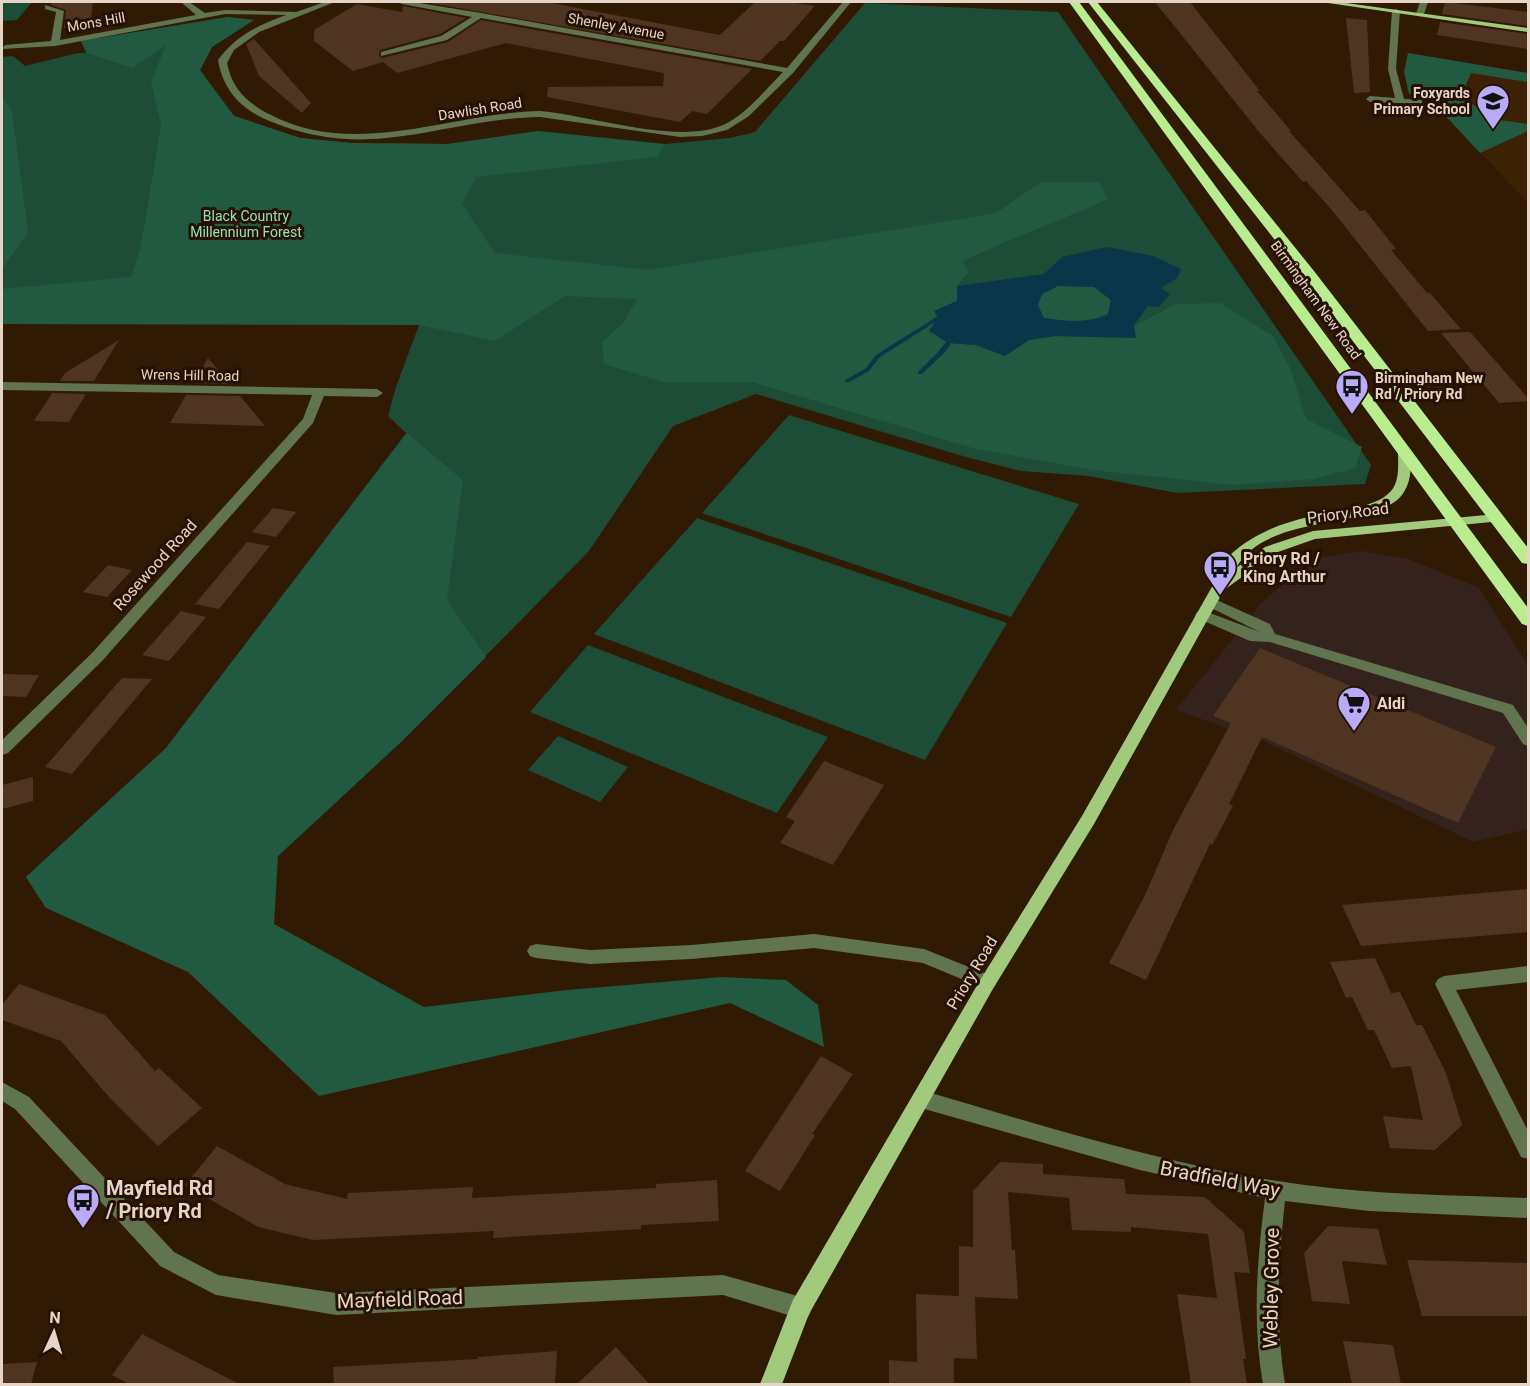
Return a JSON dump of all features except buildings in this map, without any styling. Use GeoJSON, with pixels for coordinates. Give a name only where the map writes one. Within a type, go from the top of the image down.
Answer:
{"type":"FeatureCollection","features":[{"type":"Feature","properties":{"kind":"highway","name":"Birmingham New Road"},"geometry":{"type":"LineString","coordinates":[[1074,2],[1528,620]]}},
{"type":"Feature","properties":{"kind":"highway","name":"Birmingham New Road"},"geometry":{"type":"LineString","coordinates":[[1092,2],[1309,274],[1528,559]]}},
{"type":"Feature","properties":{"kind":"main road"},"geometry":{"type":"LineString","coordinates":[[1325,2],[1528,30]]}},
{"type":"Feature","properties":{"kind":"main road","name":"Priory Road"},"geometry":{"type":"LineString","coordinates":[[771,1384],[801,1308],[988,982],[1088,820],[1235,558],[1243,548],[1265,536],[1369,508],[1396,495],[1405,474],[1404,451]]}},
{"type":"Feature","properties":{"kind":"main road","name":"Priory Road"},"geometry":{"type":"LineString","coordinates":[[1210,602],[1270,550],[1313,535],[1497,518]]}},
{"type":"Feature","properties":{"kind":"street"},"geometry":{"type":"LineString","coordinates":[[185,2],[203,16]]}},
{"type":"Feature","properties":{"kind":"street","name":"Dawlish Road"},"geometry":{"type":"LineString","coordinates":[[331,2],[299,13],[240,39],[227,50],[222,60],[228,84],[260,114],[307,134],[341,138],[385,137],[471,122],[536,114],[561,115],[664,134],[725,128],[742,118],[790,71],[823,36],[847,2]]}},
{"type":"Feature","properties":{"kind":"street","name":"Shenley Avenue"},"geometry":{"type":"LineString","coordinates":[[402,2],[790,71]]}},
{"type":"Feature","properties":{"kind":"street"},"geometry":{"type":"LineString","coordinates":[[1420,14],[1424,2]]}},
{"type":"Feature","properties":{"kind":"street"},"geometry":{"type":"LineString","coordinates":[[48,6],[60,11],[55,43]]}},
{"type":"Feature","properties":{"kind":"street"},"geometry":{"type":"LineString","coordinates":[[1396,11],[1392,69],[1400,101]]}},
{"type":"Feature","properties":{"kind":"street","name":"Mons Hill"},"geometry":{"type":"LineString","coordinates":[[5,48],[55,43],[225,12],[299,13]]}},
{"type":"Feature","properties":{"kind":"street"},"geometry":{"type":"LineString","coordinates":[[384,54],[444,38],[480,15]]}},
{"type":"Feature","properties":{"kind":"street"},"geometry":{"type":"LineString","coordinates":[[1370,99],[1419,102]]}},
{"type":"Feature","properties":{"kind":"street","name":"Wrens Hill Road"},"geometry":{"type":"LineString","coordinates":[[2,386],[377,393]]}},
{"type":"Feature","properties":{"kind":"street","name":"Rosewood Road"},"geometry":{"type":"LineString","coordinates":[[2,749],[97,657],[309,420],[319,393]]}},
{"type":"Feature","properties":{"kind":"street"},"geometry":{"type":"LineString","coordinates":[[1210,602],[1255,637],[1270,637],[1508,709],[1528,740]]}},
{"type":"Feature","properties":{"kind":"street"},"geometry":{"type":"LineString","coordinates":[[536,951],[590,957],[691,952],[814,941],[924,956],[988,982]]}},
{"type":"Feature","properties":{"kind":"street"},"geometry":{"type":"LineString","coordinates":[[1528,974],[1444,984],[1528,1150]]}},
{"type":"Feature","properties":{"kind":"street","name":"Mayfield Road"},"geometry":{"type":"LineString","coordinates":[[2,1091],[22,1103],[167,1259],[216,1285],[336,1304],[723,1285],[801,1308]]}},
{"type":"Feature","properties":{"kind":"street","name":"Bradfield Way"},"geometry":{"type":"LineString","coordinates":[[921,1099],[1146,1164],[1276,1191],[1383,1202],[1528,1208]]}},
{"type":"Feature","properties":{"kind":"street","name":"Webley Grove"},"geometry":{"type":"LineString","coordinates":[[1274,1384],[1270,1364],[1268,1304],[1276,1191]]}},
{"type":"Feature","properties":{"kind":"shaded area","name":"Foxyards Primary School"},"geometry":{"type":"Polygon","coordinates":[[[1408,53],[1528,73],[1528,203],[1428,97],[1409,94],[1404,72],[1408,53]]]}},
{"type":"Feature","properties":{"kind":"shaded area"},"geometry":{"type":"Polygon","coordinates":[[[1362,551],[1408,559],[1478,587],[1528,665],[1528,829],[1473,842],[1268,743],[1176,710],[1263,601],[1316,558],[1362,551]]]}},
{"type":"Feature","properties":{"kind":"green space"},"geometry":{"type":"Polygon","coordinates":[[[2,2],[32,2],[17,20],[2,21],[2,2]]]}},
{"type":"Feature","properties":{"kind":"green space","name":"Black Country Millennium Forest"},"geometry":{"type":"Polygon","coordinates":[[[865,3],[1058,12],[1371,465],[1365,484],[1177,493],[1088,476],[1021,471],[966,457],[756,394],[673,426],[589,551],[401,742],[278,856],[46,908],[26,877],[166,748],[406,433],[388,416],[419,325],[2,324],[2,57],[13,56],[25,66],[86,53],[81,41],[228,17],[254,20],[212,47],[199,70],[234,116],[300,138],[352,143],[448,144],[469,141],[657,157],[665,144],[730,138],[755,132],[865,3]]]}},
{"type":"Feature","properties":{"kind":"green space","name":"Black Country Millennium Forest"},"geometry":{"type":"Polygon","coordinates":[[[228,17],[254,20],[212,47],[200,70],[234,116],[300,138],[352,143],[448,144],[538,131],[665,144],[658,157],[476,177],[462,204],[495,253],[648,270],[996,213],[1041,182],[1099,182],[1108,199],[963,261],[969,272],[957,286],[957,301],[935,311],[938,318],[932,326],[948,343],[976,345],[1005,356],[1029,340],[1055,336],[1135,338],[1134,326],[1176,304],[1220,303],[1273,336],[1291,370],[1306,419],[1362,447],[1355,468],[1314,479],[1232,485],[1092,470],[976,449],[752,382],[663,382],[604,364],[602,342],[623,323],[637,299],[565,296],[495,341],[419,325],[2,324],[2,289],[131,277],[141,245],[161,125],[151,82],[166,45],[132,68],[87,53],[81,41],[228,17]]]}},
{"type":"Feature","properties":{"kind":"green space"},"geometry":{"type":"Polygon","coordinates":[[[1408,53],[1528,73],[1528,82],[1471,73],[1461,96],[1493,119],[1528,124],[1528,131],[1480,153],[1428,97],[1409,94],[1404,72],[1408,53]]]}},
{"type":"Feature","properties":{"kind":"green space"},"geometry":{"type":"Polygon","coordinates":[[[2,97],[12,111],[28,232],[2,269],[2,97]]]}},
{"type":"Feature","properties":{"kind":"green space"},"geometry":{"type":"Polygon","coordinates":[[[1058,286],[1094,287],[1111,300],[1108,314],[1084,321],[1044,319],[1037,305],[1042,294],[1058,286]]]}},
{"type":"Feature","properties":{"kind":"green space"},"geometry":{"type":"Polygon","coordinates":[[[789,415],[1079,504],[1011,617],[702,513],[789,415]]]}},
{"type":"Feature","properties":{"kind":"green space"},"geometry":{"type":"Polygon","coordinates":[[[407,433],[463,480],[447,600],[486,657],[401,742],[278,856],[274,924],[424,1007],[567,990],[722,977],[786,980],[818,1005],[824,1047],[730,1003],[319,1096],[188,972],[46,908],[26,877],[166,748],[407,433]]]}},
{"type":"Feature","properties":{"kind":"green space"},"geometry":{"type":"Polygon","coordinates":[[[697,518],[1007,623],[925,760],[594,634],[697,518]]]}},
{"type":"Feature","properties":{"kind":"green space"},"geometry":{"type":"Polygon","coordinates":[[[588,645],[828,737],[777,813],[530,712],[588,645]]]}},
{"type":"Feature","properties":{"kind":"green space"},"geometry":{"type":"Polygon","coordinates":[[[558,736],[628,767],[600,802],[528,770],[558,736]]]}},
{"type":"Feature","properties":{"kind":"water"},"geometry":{"type":"Polygon","coordinates":[[[1107,247],[1153,256],[1181,269],[1177,278],[1161,288],[1170,294],[1159,307],[1148,306],[1134,325],[1136,338],[1055,336],[1029,340],[1005,356],[976,345],[948,343],[929,331],[938,318],[934,311],[957,301],[957,286],[1044,274],[1062,257],[1107,247]],[[1058,286],[1042,294],[1038,305],[1044,318],[1085,320],[1108,314],[1111,300],[1094,287],[1058,286]]]}},
{"type":"Feature","properties":{"kind":"waterway"},"geometry":{"type":"LineString","coordinates":[[847,381],[867,370],[878,356],[938,318]]}},
{"type":"Feature","properties":{"kind":"waterway"},"geometry":{"type":"LineString","coordinates":[[920,373],[948,343]]}},
{"type":"Feature","properties":{"kind":"place","name":"Foxyards Primary School"},"geometry":{"type":"Point","coordinates":[1493,130]}},
{"type":"Feature","properties":{"kind":"place","name":"Birmingham New Rd / Priory Rd"},"geometry":{"type":"Point","coordinates":[1352,415]}},
{"type":"Feature","properties":{"kind":"place","name":"Priory Rd / King Arthur"},"geometry":{"type":"Point","coordinates":[1220,596]}},
{"type":"Feature","properties":{"kind":"place","name":"Aldi"},"geometry":{"type":"Point","coordinates":[1354,732]}},
{"type":"Feature","properties":{"kind":"place","name":"Mayfield Rd / Priory Rd"},"geometry":{"type":"Point","coordinates":[83,1229]}}]}
